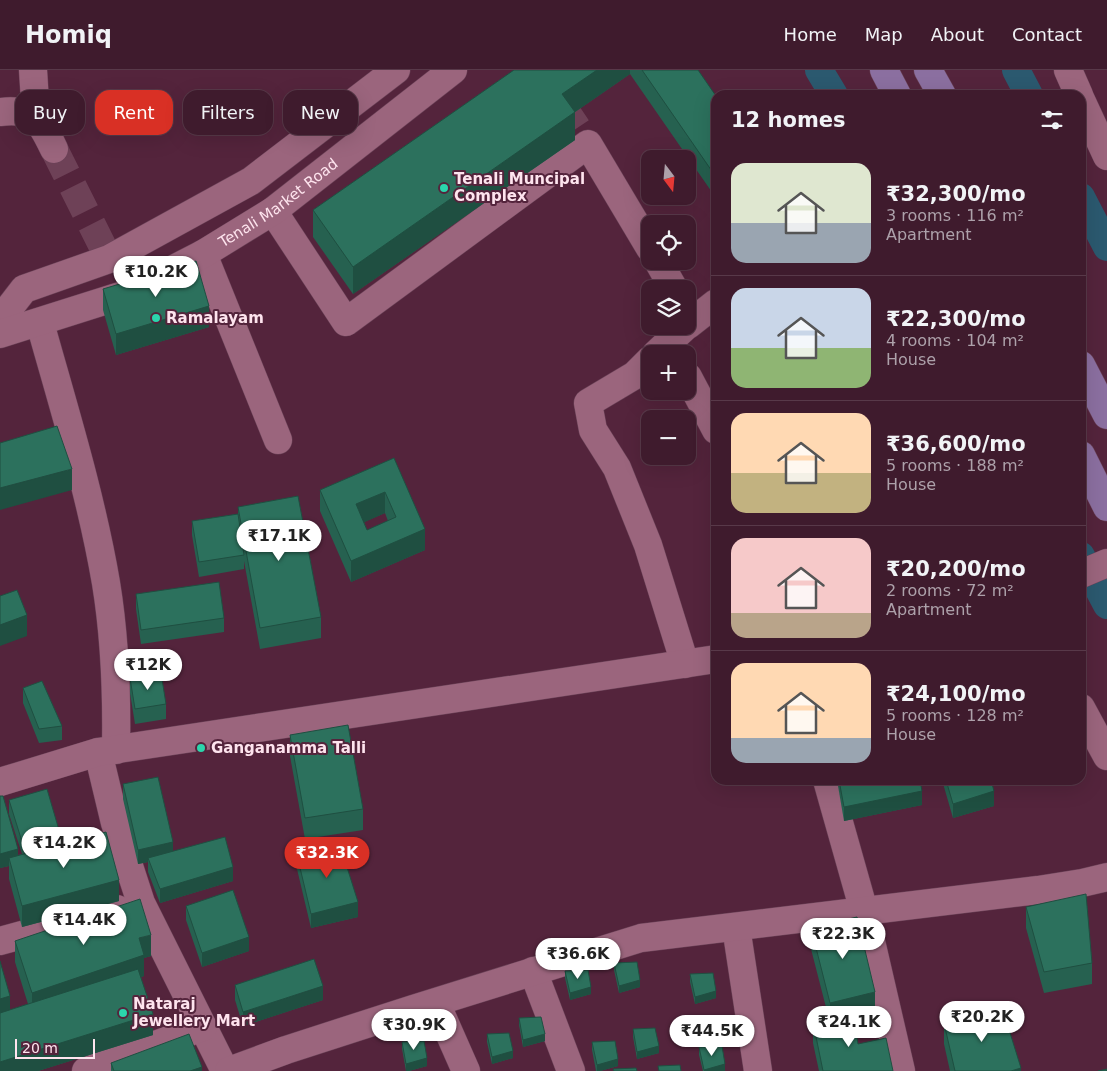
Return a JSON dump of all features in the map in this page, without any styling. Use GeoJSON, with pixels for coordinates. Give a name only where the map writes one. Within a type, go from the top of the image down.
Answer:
{"type":"FeatureCollection","features":[{"type":"Feature","properties":{"kind":"main road"},"geometry":{"type":"LineString","coordinates":[[884,70],[894,90]]}},
{"type":"Feature","properties":{"kind":"main road"},"geometry":{"type":"LineString","coordinates":[[928,70],[939,90]]}},
{"type":"Feature","properties":{"kind":"main road"},"geometry":{"type":"LineString","coordinates":[[1086,375],[1107,415]]}},
{"type":"Feature","properties":{"kind":"main road"},"geometry":{"type":"LineString","coordinates":[[1086,466],[1107,506]]}},
{"type":"Feature","properties":{"kind":"street"},"geometry":{"type":"LineString","coordinates":[[33,70],[34,90]]}},
{"type":"Feature","properties":{"kind":"street"},"geometry":{"type":"LineString","coordinates":[[0,320],[24,289],[109,259],[250,181],[396,70]]}},
{"type":"Feature","properties":{"kind":"street","name":"Tenali Market Road"},"geometry":{"type":"LineString","coordinates":[[0,334],[40,323],[124,295],[203,254],[273,211],[453,70]]}},
{"type":"Feature","properties":{"kind":"street"},"geometry":{"type":"LineString","coordinates":[[1068,70],[1077,90]]}},
{"type":"Feature","properties":{"kind":"street"},"geometry":{"type":"LineString","coordinates":[[0,112],[15,111]]}},
{"type":"Feature","properties":{"kind":"street"},"geometry":{"type":"LineString","coordinates":[[1086,111],[1107,156]]}},
{"type":"Feature","properties":{"kind":"street"},"geometry":{"type":"LineString","coordinates":[[46,135],[54,149]]}},
{"type":"Feature","properties":{"kind":"street"},"geometry":{"type":"LineString","coordinates":[[273,211],[346,322],[588,144],[641,233]]}},
{"type":"Feature","properties":{"kind":"street"},"geometry":{"type":"LineString","coordinates":[[203,254],[278,440]]}},
{"type":"Feature","properties":{"kind":"street"},"geometry":{"type":"LineString","coordinates":[[109,259],[124,295]]}},
{"type":"Feature","properties":{"kind":"street"},"geometry":{"type":"LineString","coordinates":[[696,315],[711,306]]}},
{"type":"Feature","properties":{"kind":"street"},"geometry":{"type":"LineString","coordinates":[[40,323],[59,386],[106,584],[115,681],[107,751],[115,823],[141,903],[226,1071]]}},
{"type":"Feature","properties":{"kind":"street"},"geometry":{"type":"LineString","coordinates":[[668,345],[676,335]]}},
{"type":"Feature","properties":{"kind":"street"},"geometry":{"type":"LineString","coordinates":[[641,370],[588,403],[593,430],[617,468],[644,537],[685,664]]}},
{"type":"Feature","properties":{"kind":"street"},"geometry":{"type":"LineString","coordinates":[[696,392],[711,421]]}},
{"type":"Feature","properties":{"kind":"street"},"geometry":{"type":"LineString","coordinates":[[1086,572],[1107,563]]}},
{"type":"Feature","properties":{"kind":"street"},"geometry":{"type":"LineString","coordinates":[[0,782],[107,751],[711,660]]}},
{"type":"Feature","properties":{"kind":"street"},"geometry":{"type":"LineString","coordinates":[[1086,717],[1107,756]]}},
{"type":"Feature","properties":{"kind":"street"},"geometry":{"type":"LineString","coordinates":[[828,785],[864,911],[901,1071]]}},
{"type":"Feature","properties":{"kind":"street"},"geometry":{"type":"LineString","coordinates":[[229,1071],[286,1050],[642,938],[1038,890],[1082,884],[1107,877]]}},
{"type":"Feature","properties":{"kind":"street"},"geometry":{"type":"LineString","coordinates":[[0,941],[141,903]]}},
{"type":"Feature","properties":{"kind":"street"},"geometry":{"type":"LineString","coordinates":[[736,927],[758,1071]]}},
{"type":"Feature","properties":{"kind":"street"},"geometry":{"type":"LineString","coordinates":[[533,971],[571,1071]]}},
{"type":"Feature","properties":{"kind":"street"},"geometry":{"type":"LineString","coordinates":[[436,1003],[466,1071]]}},
{"type":"Feature","properties":{"kind":"street"},"geometry":{"type":"LineString","coordinates":[[86,1071],[203,1027]]}},
{"type":"Feature","properties":{"kind":"building","name":"Tenali Muncipal Complex"},"geometry":{"type":"Polygon","coordinates":[[[514,70],[597,70],[562,94],[575,112],[353,267],[313,210],[514,70]]]}},
{"type":"Feature","properties":{"kind":"building"},"geometry":{"type":"Polygon","coordinates":[[[642,70],[698,70],[712,90],[711,170],[642,70]]]}},
{"type":"Feature","properties":{"kind":"building"},"geometry":{"type":"Polygon","coordinates":[[[196,261],[209,306],[116,334],[103,289],[196,261]]]}},
{"type":"Feature","properties":{"kind":"building"},"geometry":{"type":"Polygon","coordinates":[[[57,426],[72,469],[0,488],[0,443],[57,426]]]}},
{"type":"Feature","properties":{"kind":"building"},"geometry":{"type":"Polygon","coordinates":[[[394,458],[425,529],[351,561],[320,490],[394,458]],[[385,492],[356,504],[367,530],[396,517],[385,492]]]}},
{"type":"Feature","properties":{"kind":"building"},"geometry":{"type":"Polygon","coordinates":[[[298,496],[321,617],[260,628],[238,507],[298,496]]]}},
{"type":"Feature","properties":{"kind":"building"},"geometry":{"type":"Polygon","coordinates":[[[238,514],[244,555],[199,562],[192,521],[238,514]]]}},
{"type":"Feature","properties":{"kind":"building"},"geometry":{"type":"Polygon","coordinates":[[[219,582],[224,618],[141,630],[136,594],[219,582]]]}},
{"type":"Feature","properties":{"kind":"building"},"geometry":{"type":"Polygon","coordinates":[[[17,590],[27,615],[0,625],[0,596],[17,590]]]}},
{"type":"Feature","properties":{"kind":"building"},"geometry":{"type":"Polygon","coordinates":[[[161,673],[166,704],[135,709],[130,678],[161,673]]]}},
{"type":"Feature","properties":{"kind":"building"},"geometry":{"type":"Polygon","coordinates":[[[42,681],[62,726],[39,729],[23,688],[42,681]]]}},
{"type":"Feature","properties":{"kind":"building"},"geometry":{"type":"Polygon","coordinates":[[[348,725],[363,809],[305,818],[290,735],[348,725]]]}},
{"type":"Feature","properties":{"kind":"building"},"geometry":{"type":"Polygon","coordinates":[[[158,777],[173,842],[138,850],[123,784],[158,777]]]}},
{"type":"Feature","properties":{"kind":"building"},"geometry":{"type":"Polygon","coordinates":[[[840,785],[921,785],[922,791],[844,807],[840,785]]]}},
{"type":"Feature","properties":{"kind":"building"},"geometry":{"type":"Polygon","coordinates":[[[947,785],[992,785],[994,791],[953,804],[947,785]]]}},
{"type":"Feature","properties":{"kind":"building"},"geometry":{"type":"Polygon","coordinates":[[[47,789],[61,837],[24,848],[9,800],[47,789]]]}},
{"type":"Feature","properties":{"kind":"building"},"geometry":{"type":"Polygon","coordinates":[[[0,796],[3,796],[18,849],[0,854],[0,796]]]}},
{"type":"Feature","properties":{"kind":"building"},"geometry":{"type":"Polygon","coordinates":[[[106,832],[119,880],[22,906],[9,858],[106,832]]]}},
{"type":"Feature","properties":{"kind":"building"},"geometry":{"type":"Polygon","coordinates":[[[225,837],[233,867],[160,889],[148,858],[225,837]]]}},
{"type":"Feature","properties":{"kind":"building"},"geometry":{"type":"Polygon","coordinates":[[[340,845],[358,902],[311,914],[297,855],[340,845]]]}},
{"type":"Feature","properties":{"kind":"building"},"geometry":{"type":"Polygon","coordinates":[[[233,890],[249,937],[202,953],[186,906],[233,890]]]}},
{"type":"Feature","properties":{"kind":"building"},"geometry":{"type":"Polygon","coordinates":[[[1086,894],[1092,963],[1044,972],[1026,907],[1086,894]]]}},
{"type":"Feature","properties":{"kind":"building"},"geometry":{"type":"Polygon","coordinates":[[[140,899],[151,935],[139,938],[144,955],[32,993],[15,941],[140,899]]]}},
{"type":"Feature","properties":{"kind":"building"},"geometry":{"type":"Polygon","coordinates":[[[857,917],[875,992],[830,1003],[811,928],[857,917]]]}},
{"type":"Feature","properties":{"kind":"building"},"geometry":{"type":"Polygon","coordinates":[[[314,959],[323,986],[243,1012],[235,985],[314,959]]]}},
{"type":"Feature","properties":{"kind":"building"},"geometry":{"type":"Polygon","coordinates":[[[0,961],[10,996],[0,999],[0,961]]]}},
{"type":"Feature","properties":{"kind":"building"},"geometry":{"type":"Polygon","coordinates":[[[637,962],[640,980],[619,986],[614,963],[637,962]]]}},
{"type":"Feature","properties":{"kind":"building"},"geometry":{"type":"Polygon","coordinates":[[[138,969],[153,1014],[0,1062],[0,1013],[138,969]]]}},
{"type":"Feature","properties":{"kind":"building"},"geometry":{"type":"Polygon","coordinates":[[[588,970],[591,987],[570,993],[565,971],[588,970]]]}},
{"type":"Feature","properties":{"kind":"building"},"geometry":{"type":"Polygon","coordinates":[[[713,973],[716,991],[695,997],[690,974],[713,973]]]}},
{"type":"Feature","properties":{"kind":"building"},"geometry":{"type":"Polygon","coordinates":[[[1002,1007],[1021,1068],[1011,1071],[955,1071],[944,1023],[1002,1007]]]}},
{"type":"Feature","properties":{"kind":"building"},"geometry":{"type":"Polygon","coordinates":[[[853,1014],[858,1044],[886,1038],[893,1071],[823,1071],[813,1022],[853,1014]]]}},
{"type":"Feature","properties":{"kind":"building"},"geometry":{"type":"Polygon","coordinates":[[[541,1017],[545,1034],[523,1040],[519,1018],[541,1017]]]}},
{"type":"Feature","properties":{"kind":"building"},"geometry":{"type":"Polygon","coordinates":[[[655,1028],[659,1046],[637,1052],[633,1029],[655,1028]]]}},
{"type":"Feature","properties":{"kind":"building"},"geometry":{"type":"Polygon","coordinates":[[[509,1033],[513,1051],[492,1057],[487,1034],[509,1033]]]}},
{"type":"Feature","properties":{"kind":"building"},"geometry":{"type":"Polygon","coordinates":[[[189,1034],[202,1067],[190,1071],[114,1071],[111,1063],[189,1034]]]}},
{"type":"Feature","properties":{"kind":"building"},"geometry":{"type":"Polygon","coordinates":[[[424,1041],[427,1058],[406,1064],[402,1042],[424,1041]]]}},
{"type":"Feature","properties":{"kind":"building"},"geometry":{"type":"Polygon","coordinates":[[[615,1041],[618,1059],[597,1065],[592,1042],[615,1041]]]}},
{"type":"Feature","properties":{"kind":"building"},"geometry":{"type":"Polygon","coordinates":[[[722,1046],[725,1064],[704,1070],[699,1047],[722,1046]]]}},
{"type":"Feature","properties":{"kind":"building"},"geometry":{"type":"Polygon","coordinates":[[[680,1065],[681,1071],[659,1071],[658,1066],[680,1065]]]}},
{"type":"Feature","properties":{"kind":"building"},"geometry":{"type":"Polygon","coordinates":[[[636,1068],[637,1071],[614,1071],[613,1069],[636,1068]]]}},
{"type":"Feature","properties":{"kind":"waterway"},"geometry":{"type":"LineString","coordinates":[[819,70],[831,90]]}},
{"type":"Feature","properties":{"kind":"waterway"},"geometry":{"type":"LineString","coordinates":[[1016,70],[1026,90]]}},
{"type":"Feature","properties":{"kind":"waterway"},"geometry":{"type":"LineString","coordinates":[[1086,207],[1107,247]]}},
{"type":"Feature","properties":{"kind":"waterway"},"geometry":{"type":"LineString","coordinates":[[1086,565],[1107,605]]}},
{"type":"Feature","properties":{"kind":"tunnel"},"geometry":{"type":"LineString","coordinates":[[538,70],[588,144]]}},
{"type":"Feature","properties":{"kind":"tunnel"},"geometry":{"type":"LineString","coordinates":[[54,149],[109,259]]}},
{"type":"Feature","properties":{"kind":"place","name":"Tenali Muncipal Complex"},"geometry":{"type":"Point","coordinates":[444,188]}},
{"type":"Feature","properties":{"kind":"place","name":"Ramalayam"},"geometry":{"type":"Point","coordinates":[156,318]}},
{"type":"Feature","properties":{"kind":"place","name":"Ganganamma Talli"},"geometry":{"type":"Point","coordinates":[201,748]}},
{"type":"Feature","properties":{"kind":"place","name":"Nataraj Jewellery Mart"},"geometry":{"type":"Point","coordinates":[123,1013]}}]}
